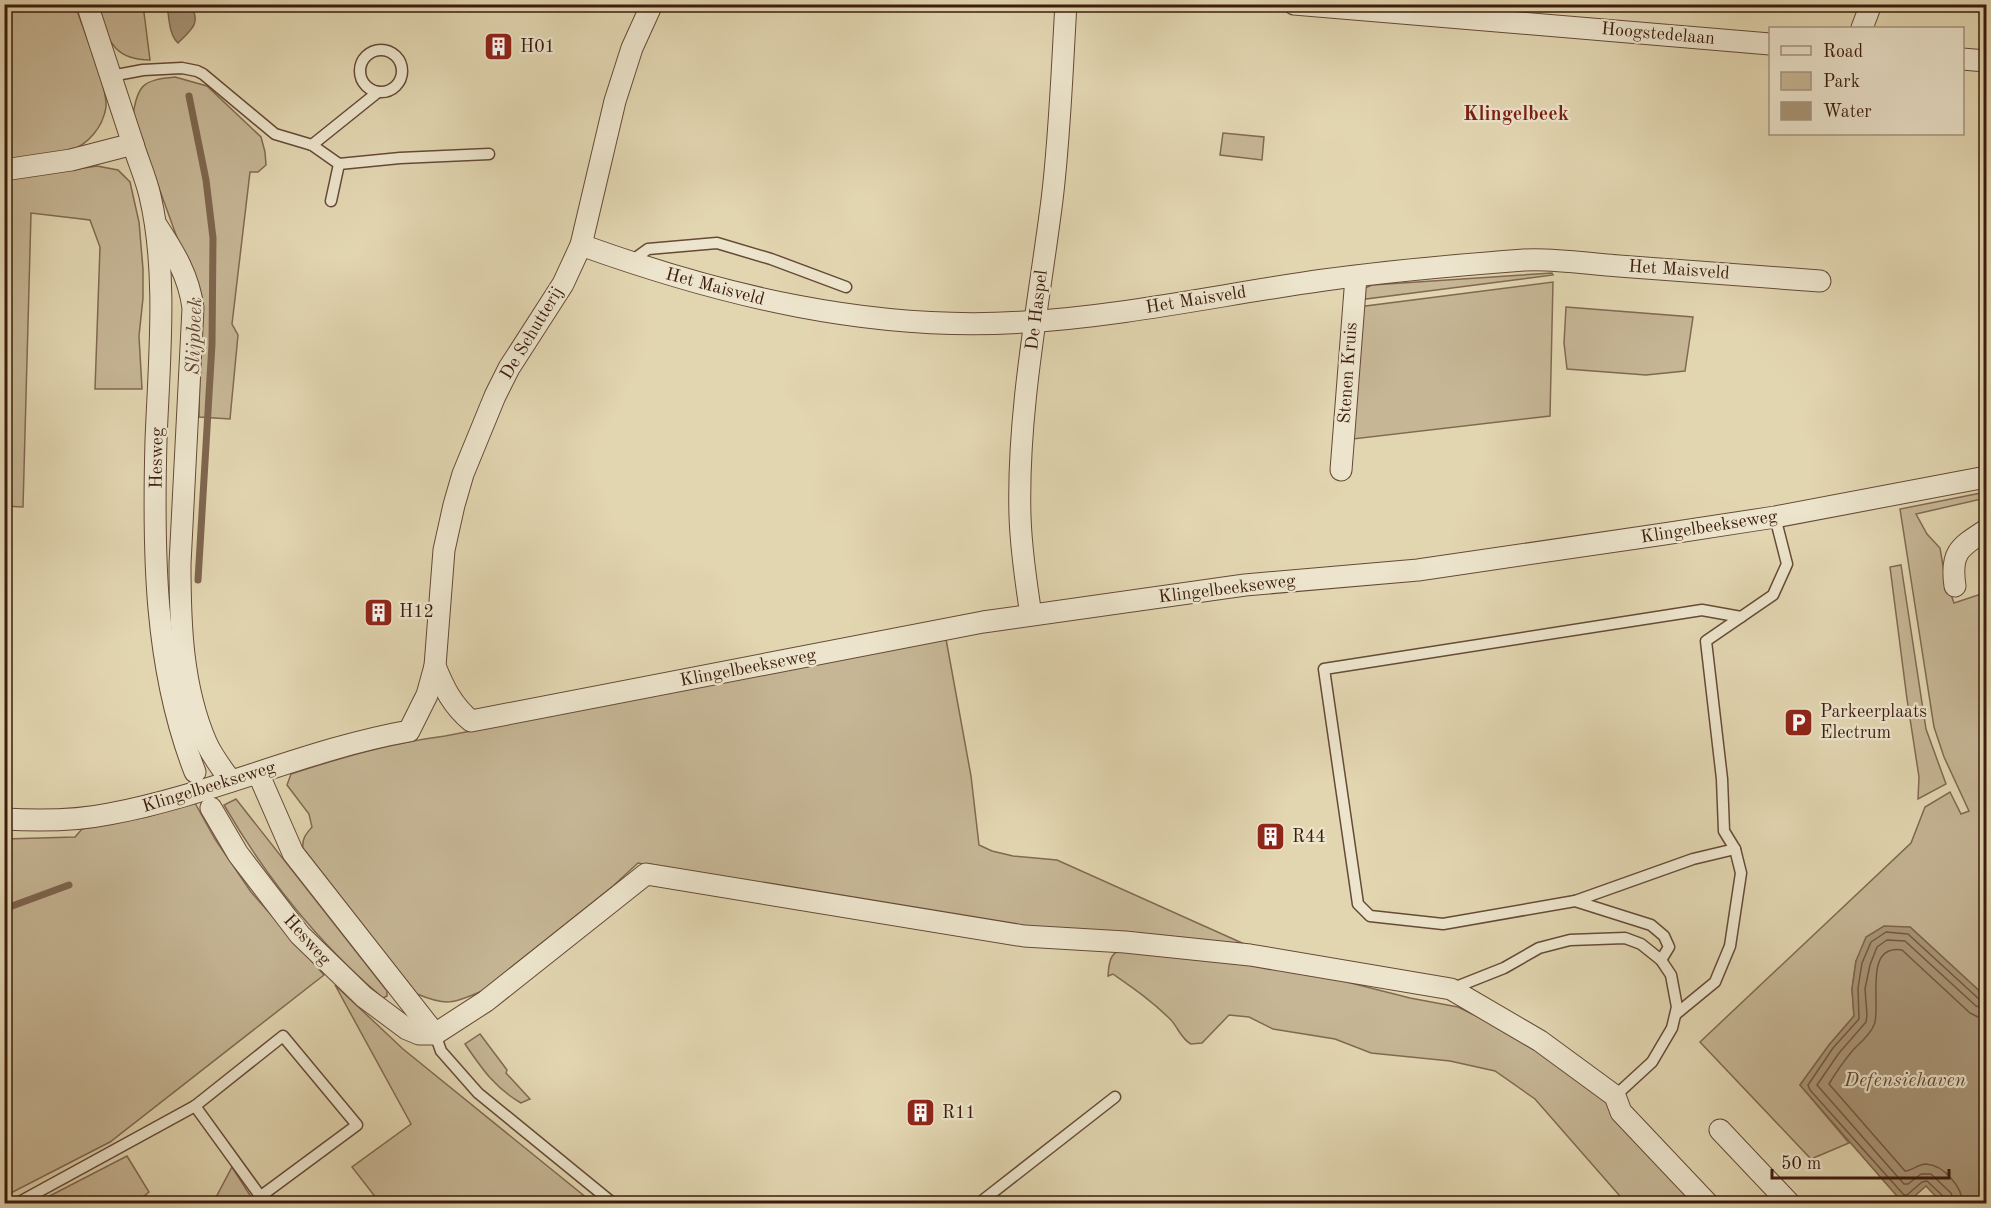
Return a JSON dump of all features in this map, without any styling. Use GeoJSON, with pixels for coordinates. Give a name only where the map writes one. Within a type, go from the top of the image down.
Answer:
{"type":"FeatureCollection","features":[{"type":"Feature","properties":{"kind":"street","name":"Hesweg"},"geometry":{"type":"LineString","coordinates":[[87,4],[150,195],[154,222],[160,292],[156,497],[159,613],[172,702],[195,772]]}},
{"type":"Feature","properties":{"kind":"street","name":"De Schutterij"},"geometry":{"type":"LineString","coordinates":[[409,731],[427,695],[435,666],[444,550],[463,474],[495,396],[513,362],[562,284],[581,245],[615,101],[632,48],[652,4]]}},
{"type":"Feature","properties":{"kind":"street","name":"De Haspel"},"geometry":{"type":"LineString","coordinates":[[1031,615],[1025,580],[1020,517],[1024,420],[1034,321],[1052,197],[1066,4]]}},
{"type":"Feature","properties":{"kind":"street","name":"Hoogstedelaan"},"geometry":{"type":"LineString","coordinates":[[1294,4],[1769,44]]}},
{"type":"Feature","properties":{"kind":"street"},"geometry":{"type":"LineString","coordinates":[[1862,27],[1871,4]]}},
{"type":"Feature","properties":{"kind":"street"},"geometry":{"type":"LineString","coordinates":[[1964,59],[1986,62]]}},
{"type":"Feature","properties":{"kind":"street"},"geometry":{"type":"LineString","coordinates":[[4,170],[71,160],[133,144]]}},
{"type":"Feature","properties":{"kind":"street"},"geometry":{"type":"LineString","coordinates":[[154,222],[182,266],[194,308],[180,564],[180,603],[186,674],[206,742],[231,781]]}},
{"type":"Feature","properties":{"kind":"street","name":"Het Maisveld"},"geometry":{"type":"LineString","coordinates":[[581,245],[630,262],[754,298],[836,313],[935,322],[1034,321],[1356,277],[1529,260],[1820,281]]}},
{"type":"Feature","properties":{"kind":"street","name":"Stenen Kruis"},"geometry":{"type":"LineString","coordinates":[[1341,470],[1356,277]]}},
{"type":"Feature","properties":{"kind":"street","name":"Klingelbeekseweg"},"geometry":{"type":"LineString","coordinates":[[471,721],[1031,615],[1245,585],[1418,570],[1775,517],[1986,477]]}},
{"type":"Feature","properties":{"kind":"street"},"geometry":{"type":"LineString","coordinates":[[1955,586],[1952,566],[1962,546],[1986,530]]}},
{"type":"Feature","properties":{"kind":"street","name":"De Schutterij"},"geometry":{"type":"LineString","coordinates":[[435,666],[452,702],[471,721]]}},
{"type":"Feature","properties":{"kind":"street","name":"Klingelbeekseweg"},"geometry":{"type":"LineString","coordinates":[[4,819],[43,820],[109,814],[168,800],[355,743],[409,731]]}},
{"type":"Feature","properties":{"kind":"street"},"geometry":{"type":"LineString","coordinates":[[258,772],[293,853],[435,1034],[514,980],[646,874],[1013,935],[1125,942],[1250,955],[1451,989],[1540,1041],[1615,1096],[1621,1112],[1708,1203]]}},
{"type":"Feature","properties":{"kind":"street","name":"Hesweg"},"geometry":{"type":"LineString","coordinates":[[211,808],[251,873],[319,955],[364,997],[407,1029],[419,1034],[435,1034]]}},
{"type":"Feature","properties":{"kind":"street"},"geometry":{"type":"LineString","coordinates":[[1720,1130],[1790,1203]]}},
{"type":"Feature","properties":{"kind":"lane"},"geometry":{"type":"LineString","coordinates":[[111,76],[143,70],[182,68],[197,71],[275,134],[312,145],[339,165],[400,158],[489,154]]}},
{"type":"Feature","properties":{"kind":"lane"},"geometry":{"type":"LineString","coordinates":[[312,145],[378,92]]}},
{"type":"Feature","properties":{"kind":"lane"},"geometry":{"type":"LineString","coordinates":[[332,201],[339,165]]}},
{"type":"Feature","properties":{"kind":"lane"},"geometry":{"type":"LineString","coordinates":[[630,262],[648,249],[717,243],[771,259],[846,286]]}},
{"type":"Feature","properties":{"kind":"lane"},"geometry":{"type":"LineString","coordinates":[[1676,1014],[1715,982],[1730,946],[1741,873],[1735,849],[1724,831],[1722,779],[1706,641],[1773,595],[1787,564],[1775,517]]}},
{"type":"Feature","properties":{"kind":"lane"},"geometry":{"type":"LineString","coordinates":[[1735,849],[1693,859],[1575,901],[1443,924],[1370,916],[1358,904],[1324,669],[1702,610],[1741,617]]}},
{"type":"Feature","properties":{"kind":"lane"},"geometry":{"type":"LineString","coordinates":[[1575,901],[1651,925],[1664,936],[1669,947],[1661,960]]}},
{"type":"Feature","properties":{"kind":"lane"},"geometry":{"type":"LineString","coordinates":[[1451,989],[1504,968],[1539,948],[1570,940],[1625,938],[1641,944],[1661,960],[1671,975],[1677,1007],[1676,1014],[1672,1028],[1652,1062],[1615,1096]]}},
{"type":"Feature","properties":{"kind":"lane"},"geometry":{"type":"LineString","coordinates":[[435,1034],[441,1051],[478,1093],[614,1203]]}},
{"type":"Feature","properties":{"kind":"lane"},"geometry":{"type":"LineString","coordinates":[[16,1203],[195,1106],[283,1036],[357,1125],[263,1200],[195,1106]]}},
{"type":"Feature","properties":{"kind":"lane"},"geometry":{"type":"LineString","coordinates":[[978,1203],[1115,1097]]}},
{"type":"Feature","properties":{"kind":"green space"},"geometry":{"type":"Polygon","coordinates":[[[5,5],[75,5],[106,98],[106,107],[98,128],[88,140],[76,148],[53,155],[5,161],[5,5]]]}},
{"type":"Feature","properties":{"kind":"green space"},"geometry":{"type":"Polygon","coordinates":[[[95,5],[143,5],[150,60],[126,56],[118,51],[108,36],[95,5]]]}},
{"type":"Feature","properties":{"kind":"green space"},"geometry":{"type":"Polygon","coordinates":[[[175,77],[207,86],[261,137],[265,152],[266,165],[258,172],[250,172],[232,324],[238,335],[230,419],[199,417],[201,304],[133,116],[137,97],[144,86],[149,82],[175,77]]]}},
{"type":"Feature","properties":{"kind":"green space"},"geometry":{"type":"Polygon","coordinates":[[[1223,133],[1264,137],[1262,160],[1220,155],[1223,133]]]}},
{"type":"Feature","properties":{"kind":"green space"},"geometry":{"type":"Polygon","coordinates":[[[97,166],[118,170],[130,182],[139,222],[143,269],[139,336],[142,389],[95,389],[100,247],[90,220],[31,213],[23,507],[5,506],[5,180],[97,166]]]}},
{"type":"Feature","properties":{"kind":"green space"},"geometry":{"type":"Polygon","coordinates":[[[1552,273],[1553,275],[1358,300],[1365,288],[1372,285],[1552,273]]]}},
{"type":"Feature","properties":{"kind":"green space"},"geometry":{"type":"Polygon","coordinates":[[[1553,282],[1550,416],[1353,439],[1358,307],[1553,282]]]}},
{"type":"Feature","properties":{"kind":"green space"},"geometry":{"type":"Polygon","coordinates":[[[1566,307],[1693,317],[1685,371],[1646,375],[1567,369],[1564,343],[1566,307]]]}},
{"type":"Feature","properties":{"kind":"green space"},"geometry":{"type":"Polygon","coordinates":[[[1986,492],[1986,498],[1916,514],[1927,534],[1940,548],[1945,577],[1954,603],[1981,594],[1986,596],[1983,629],[1986,629],[1986,727],[1982,772],[1986,802],[1986,997],[1910,927],[1856,961],[1852,989],[1854,1016],[1829,1045],[1800,1085],[1849,1143],[1811,1159],[1700,1042],[1911,843],[1925,807],[1950,792],[1961,814],[1969,811],[1944,757],[1934,727],[1900,509],[1986,492]]]}},
{"type":"Feature","properties":{"kind":"green space"},"geometry":{"type":"Polygon","coordinates":[[[1901,565],[1926,729],[1946,784],[1918,799],[1919,777],[1890,567],[1901,565]]]}},
{"type":"Feature","properties":{"kind":"green space"},"geometry":{"type":"Polygon","coordinates":[[[946,639],[971,776],[979,845],[1013,856],[1057,860],[1251,947],[1050,929],[927,913],[860,899],[638,863],[613,886],[482,991],[464,999],[443,1002],[417,994],[303,848],[306,834],[312,827],[309,814],[287,785],[291,774],[348,756],[405,742],[946,639]]]}},
{"type":"Feature","properties":{"kind":"green space"},"geometry":{"type":"Polygon","coordinates":[[[236,799],[387,991],[387,996],[383,998],[337,955],[295,908],[240,832],[224,805],[236,799]]]}},
{"type":"Feature","properties":{"kind":"green space"},"geometry":{"type":"Polygon","coordinates":[[[195,803],[215,839],[251,892],[324,975],[110,1142],[5,1196],[5,839],[75,837],[82,829],[147,817],[195,803]]]}},
{"type":"Feature","properties":{"kind":"green space"},"geometry":{"type":"Polygon","coordinates":[[[1127,945],[1288,967],[1410,998],[1458,1007],[1519,1037],[1594,1088],[1702,1203],[1626,1203],[1535,1099],[1495,1071],[1450,1061],[1371,1053],[1335,1039],[1273,1029],[1249,1017],[1229,1015],[1202,1043],[1191,1044],[1170,1019],[1149,1001],[1113,974],[1108,976],[1112,957],[1127,945]]]}},
{"type":"Feature","properties":{"kind":"green space"},"geometry":{"type":"Polygon","coordinates":[[[335,985],[403,1049],[593,1203],[380,1203],[352,1167],[411,1124],[335,985]]]}},
{"type":"Feature","properties":{"kind":"green space"},"geometry":{"type":"Polygon","coordinates":[[[480,1034],[507,1070],[506,1073],[530,1099],[521,1103],[504,1091],[483,1070],[465,1044],[480,1034]]]}},
{"type":"Feature","properties":{"kind":"green space"},"geometry":{"type":"Polygon","coordinates":[[[127,1156],[149,1192],[135,1203],[36,1203],[127,1156]]]}},
{"type":"Feature","properties":{"kind":"green space"},"geometry":{"type":"Polygon","coordinates":[[[232,1167],[255,1203],[213,1203],[232,1167]]]}},
{"type":"Feature","properties":{"kind":"water"},"geometry":{"type":"Polygon","coordinates":[[[167,5],[191,5],[194,12],[194,26],[178,43],[171,31],[167,5]]]}},
{"type":"Feature","properties":{"kind":"water","name":"Defensiehaven"},"geometry":{"type":"Polygon","coordinates":[[[1884,926],[1910,927],[1986,997],[1986,1203],[1942,1203],[1926,1186],[1907,1203],[1903,1203],[1800,1085],[1829,1045],[1854,1016],[1852,989],[1856,961],[1866,937],[1884,926]]]}},
{"type":"Feature","properties":{"kind":"waterway","name":"Slijpbeek"},"geometry":{"type":"LineString","coordinates":[[189,96],[206,180],[213,238],[212,344],[198,580]]}},
{"type":"Feature","properties":{"kind":"waterway","name":"Slijpbeek"},"geometry":{"type":"LineString","coordinates":[[4,909],[69,885]]}},
{"type":"Feature","properties":{"kind":"place","name":"H01"},"geometry":{"type":"Point","coordinates":[499,47]}},
{"type":"Feature","properties":{"kind":"place","name":"H12"},"geometry":{"type":"Point","coordinates":[378,612]}},
{"type":"Feature","properties":{"kind":"place","name":"Parkeerplaats Electrum"},"geometry":{"type":"Point","coordinates":[1799,722]}},
{"type":"Feature","properties":{"kind":"place","name":"R44"},"geometry":{"type":"Point","coordinates":[1271,837]}},
{"type":"Feature","properties":{"kind":"place","name":"R11"},"geometry":{"type":"Point","coordinates":[921,1113]}},
{"type":"Feature","properties":{"kind":"district","name":"Klingelbeek"},"geometry":{"type":"Point","coordinates":[1516,115]}}]}
